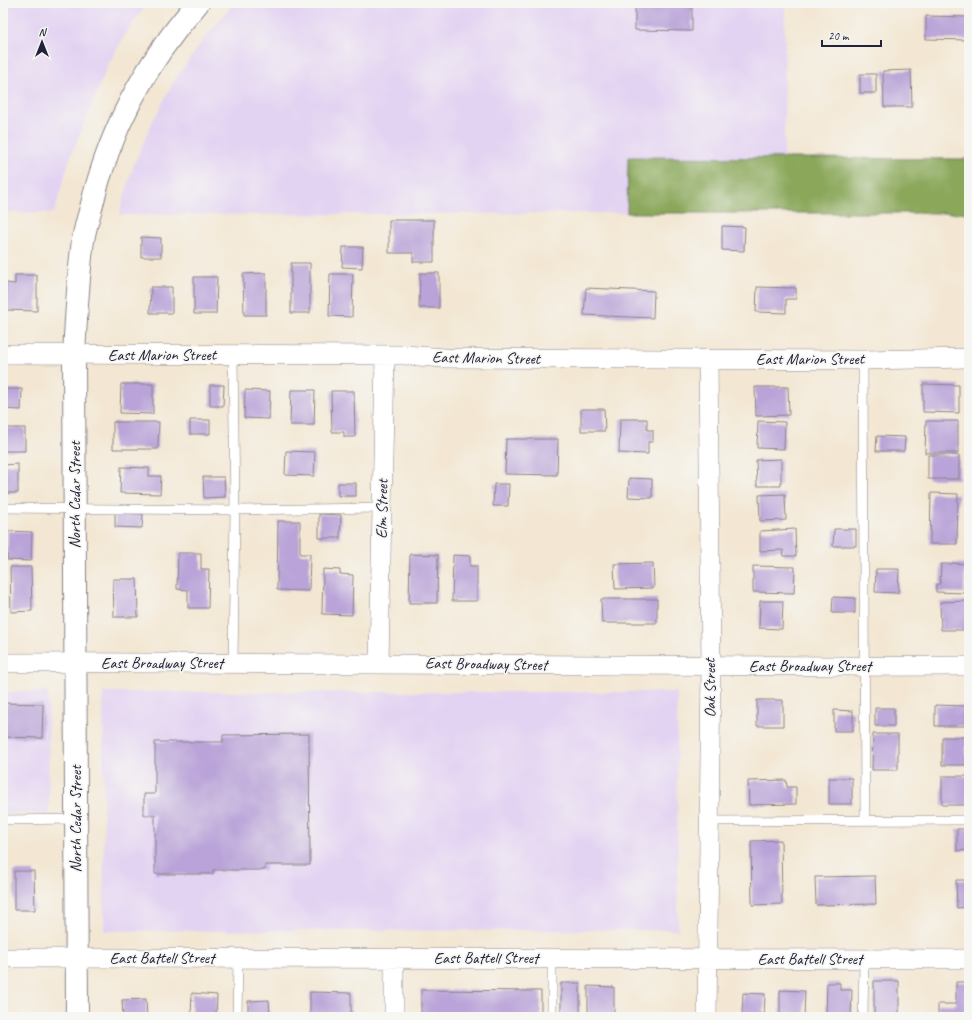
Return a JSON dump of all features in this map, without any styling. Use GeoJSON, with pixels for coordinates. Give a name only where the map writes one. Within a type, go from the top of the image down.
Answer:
{"type":"FeatureCollection","features":[{"type":"Feature","properties":{"kind":"street","name":"North Cedar Street"},"geometry":{"type":"LineString","coordinates":[[77,1017],[74,355],[77,298],[83,239],[96,184],[115,132],[131,99],[149,67],[181,22],[198,3]]}},
{"type":"Feature","properties":{"kind":"street","name":"East Marion Street"},"geometry":{"type":"LineString","coordinates":[[3,354],[385,355],[445,358],[863,360],[969,358]]}},
{"type":"Feature","properties":{"kind":"street","name":"Elm Street"},"geometry":{"type":"LineString","coordinates":[[379,663],[385,355]]}},
{"type":"Feature","properties":{"kind":"street","name":"Oak Street"},"geometry":{"type":"LineString","coordinates":[[707,1017],[711,667],[708,359]]}},
{"type":"Feature","properties":{"kind":"street","name":"East Broadway Street"},"geometry":{"type":"LineString","coordinates":[[3,662],[379,663],[711,667],[969,666]]}},
{"type":"Feature","properties":{"kind":"street","name":"East Battell Street"},"geometry":{"type":"LineString","coordinates":[[3,958],[969,959]]}},
{"type":"Feature","properties":{"kind":"street"},"geometry":{"type":"LineString","coordinates":[[394,958],[394,1017]]}},
{"type":"Feature","properties":{"kind":"lane"},"geometry":{"type":"LineString","coordinates":[[233,355],[235,510],[233,663]]}},
{"type":"Feature","properties":{"kind":"lane"},"geometry":{"type":"LineString","coordinates":[[863,360],[865,820]]}},
{"type":"Feature","properties":{"kind":"lane"},"geometry":{"type":"LineString","coordinates":[[3,508],[235,510],[382,508]]}},
{"type":"Feature","properties":{"kind":"lane"},"geometry":{"type":"LineString","coordinates":[[3,820],[77,819]]}},
{"type":"Feature","properties":{"kind":"lane"},"geometry":{"type":"LineString","coordinates":[[709,821],[969,820]]}},
{"type":"Feature","properties":{"kind":"lane"},"geometry":{"type":"LineString","coordinates":[[237,1017],[238,958]]}},
{"type":"Feature","properties":{"kind":"lane"},"geometry":{"type":"LineString","coordinates":[[552,958],[552,1017]]}},
{"type":"Feature","properties":{"kind":"lane"},"geometry":{"type":"LineString","coordinates":[[863,1017],[864,959]]}},
{"type":"Feature","properties":{"kind":"shaded area"},"geometry":{"type":"Polygon","coordinates":[[[3,3],[148,3],[128,30],[108,65],[70,158],[54,213],[3,212],[3,3]]]}},
{"type":"Feature","properties":{"kind":"shaded area"},"geometry":{"type":"Polygon","coordinates":[[[234,3],[785,3],[784,158],[628,157],[627,213],[119,215],[133,167],[152,123],[174,81],[207,35],[234,3]]]}},
{"type":"Feature","properties":{"kind":"shaded area"},"geometry":{"type":"Polygon","coordinates":[[[48,691],[49,814],[3,814],[3,692],[48,691]]]}},
{"type":"Feature","properties":{"kind":"shaded area"},"geometry":{"type":"Polygon","coordinates":[[[103,692],[677,692],[678,930],[104,931],[103,692]]]}},
{"type":"Feature","properties":{"kind":"green space"},"geometry":{"type":"Polygon","coordinates":[[[628,157],[969,159],[969,213],[627,213],[628,157]]]}},
{"type":"Feature","properties":{"kind":"building"},"geometry":{"type":"Polygon","coordinates":[[[635,3],[692,3],[692,31],[635,30],[635,3]]]}},
{"type":"Feature","properties":{"kind":"building"},"geometry":{"type":"Polygon","coordinates":[[[926,16],[969,17],[969,40],[926,39],[926,16]]]}},
{"type":"Feature","properties":{"kind":"building"},"geometry":{"type":"Polygon","coordinates":[[[911,70],[912,107],[884,107],[883,71],[911,70]]]}},
{"type":"Feature","properties":{"kind":"building"},"geometry":{"type":"Polygon","coordinates":[[[860,74],[876,74],[876,93],[860,93],[860,74]]]}},
{"type":"Feature","properties":{"kind":"building"},"geometry":{"type":"Polygon","coordinates":[[[389,220],[434,220],[434,262],[413,262],[413,253],[389,253],[389,220]]]}},
{"type":"Feature","properties":{"kind":"building"},"geometry":{"type":"Polygon","coordinates":[[[722,226],[745,227],[744,251],[722,250],[722,226]]]}},
{"type":"Feature","properties":{"kind":"building"},"geometry":{"type":"Polygon","coordinates":[[[141,237],[161,238],[161,257],[141,257],[141,237]]]}},
{"type":"Feature","properties":{"kind":"building"},"geometry":{"type":"Polygon","coordinates":[[[343,247],[363,247],[362,268],[342,267],[343,247]]]}},
{"type":"Feature","properties":{"kind":"building"},"geometry":{"type":"Polygon","coordinates":[[[291,263],[310,263],[310,313],[291,313],[291,263]]]}},
{"type":"Feature","properties":{"kind":"building"},"geometry":{"type":"Polygon","coordinates":[[[266,273],[266,315],[244,315],[243,274],[266,273]]]}},
{"type":"Feature","properties":{"kind":"building"},"geometry":{"type":"Polygon","coordinates":[[[420,273],[439,273],[439,308],[419,308],[420,273]]]}},
{"type":"Feature","properties":{"kind":"building"},"geometry":{"type":"Polygon","coordinates":[[[330,274],[353,274],[352,317],[329,316],[330,274]]]}},
{"type":"Feature","properties":{"kind":"building"},"geometry":{"type":"Polygon","coordinates":[[[15,275],[37,275],[37,311],[6,310],[6,283],[15,284],[15,275]]]}},
{"type":"Feature","properties":{"kind":"building"},"geometry":{"type":"Polygon","coordinates":[[[194,277],[217,277],[216,314],[194,314],[194,277]]]}},
{"type":"Feature","properties":{"kind":"building"},"geometry":{"type":"Polygon","coordinates":[[[151,287],[172,287],[172,313],[150,313],[151,287]]]}},
{"type":"Feature","properties":{"kind":"building"},"geometry":{"type":"Polygon","coordinates":[[[757,287],[796,288],[796,299],[786,299],[786,313],[756,312],[757,287]]]}},
{"type":"Feature","properties":{"kind":"building"},"geometry":{"type":"Polygon","coordinates":[[[586,288],[654,291],[653,318],[584,315],[586,288]]]}},
{"type":"Feature","properties":{"kind":"building"},"geometry":{"type":"Polygon","coordinates":[[[121,384],[153,384],[153,414],[120,413],[121,384]]]}},
{"type":"Feature","properties":{"kind":"building"},"geometry":{"type":"Polygon","coordinates":[[[923,384],[959,385],[959,413],[923,412],[923,384]]]}},
{"type":"Feature","properties":{"kind":"building"},"geometry":{"type":"Polygon","coordinates":[[[210,385],[224,385],[223,406],[210,406],[210,385]]]}},
{"type":"Feature","properties":{"kind":"building"},"geometry":{"type":"Polygon","coordinates":[[[755,387],[788,387],[789,415],[756,416],[755,387]]]}},
{"type":"Feature","properties":{"kind":"building"},"geometry":{"type":"Polygon","coordinates":[[[3,389],[22,389],[21,410],[3,409],[3,389]]]}},
{"type":"Feature","properties":{"kind":"building"},"geometry":{"type":"Polygon","coordinates":[[[245,390],[270,391],[269,419],[244,418],[245,390]]]}},
{"type":"Feature","properties":{"kind":"building"},"geometry":{"type":"Polygon","coordinates":[[[291,390],[315,390],[314,425],[290,425],[291,390]]]}},
{"type":"Feature","properties":{"kind":"building"},"geometry":{"type":"Polygon","coordinates":[[[331,391],[354,391],[355,437],[344,437],[344,432],[332,432],[331,391]]]}},
{"type":"Feature","properties":{"kind":"building"},"geometry":{"type":"Polygon","coordinates":[[[581,409],[604,409],[605,431],[581,431],[581,409]]]}},
{"type":"Feature","properties":{"kind":"building"},"geometry":{"type":"Polygon","coordinates":[[[620,419],[647,419],[647,430],[653,430],[653,442],[648,442],[648,454],[619,453],[620,419]]]}},
{"type":"Feature","properties":{"kind":"building"},"geometry":{"type":"Polygon","coordinates":[[[190,420],[210,420],[210,434],[190,434],[190,420]]]}},
{"type":"Feature","properties":{"kind":"building"},"geometry":{"type":"Polygon","coordinates":[[[758,421],[785,422],[784,449],[757,448],[758,421]]]}},
{"type":"Feature","properties":{"kind":"building"},"geometry":{"type":"Polygon","coordinates":[[[926,421],[958,421],[958,453],[925,453],[926,421]]]}},
{"type":"Feature","properties":{"kind":"building"},"geometry":{"type":"Polygon","coordinates":[[[113,422],[159,422],[158,449],[113,449],[113,422]]]}},
{"type":"Feature","properties":{"kind":"building"},"geometry":{"type":"Polygon","coordinates":[[[3,428],[25,428],[25,451],[3,451],[3,428]]]}},
{"type":"Feature","properties":{"kind":"building"},"geometry":{"type":"Polygon","coordinates":[[[877,436],[905,437],[904,451],[876,451],[877,436]]]}},
{"type":"Feature","properties":{"kind":"building"},"geometry":{"type":"Polygon","coordinates":[[[506,439],[558,439],[557,475],[505,474],[506,439]]]}},
{"type":"Feature","properties":{"kind":"building"},"geometry":{"type":"Polygon","coordinates":[[[286,451],[315,452],[314,476],[285,475],[286,451]]]}},
{"type":"Feature","properties":{"kind":"building"},"geometry":{"type":"Polygon","coordinates":[[[928,455],[959,455],[959,479],[928,479],[928,455]]]}},
{"type":"Feature","properties":{"kind":"building"},"geometry":{"type":"Polygon","coordinates":[[[781,459],[781,486],[757,486],[756,460],[781,459]]]}},
{"type":"Feature","properties":{"kind":"building"},"geometry":{"type":"Polygon","coordinates":[[[18,464],[18,493],[3,493],[3,465],[18,464]]]}},
{"type":"Feature","properties":{"kind":"building"},"geometry":{"type":"Polygon","coordinates":[[[121,467],[149,468],[149,476],[161,476],[160,494],[120,493],[121,467]]]}},
{"type":"Feature","properties":{"kind":"building"},"geometry":{"type":"Polygon","coordinates":[[[203,477],[224,477],[225,497],[204,498],[203,477]]]}},
{"type":"Feature","properties":{"kind":"building"},"geometry":{"type":"Polygon","coordinates":[[[629,478],[652,479],[652,498],[628,497],[629,478]]]}},
{"type":"Feature","properties":{"kind":"building"},"geometry":{"type":"Polygon","coordinates":[[[338,483],[356,483],[356,496],[338,496],[338,483]]]}},
{"type":"Feature","properties":{"kind":"building"},"geometry":{"type":"Polygon","coordinates":[[[494,484],[509,484],[508,506],[493,506],[494,484]]]}},
{"type":"Feature","properties":{"kind":"building"},"geometry":{"type":"Polygon","coordinates":[[[931,493],[958,494],[957,544],[930,544],[931,493]]]}},
{"type":"Feature","properties":{"kind":"building"},"geometry":{"type":"Polygon","coordinates":[[[785,494],[786,520],[760,521],[759,495],[785,494]]]}},
{"type":"Feature","properties":{"kind":"building"},"geometry":{"type":"Polygon","coordinates":[[[115,513],[143,514],[142,528],[115,527],[115,513]]]}},
{"type":"Feature","properties":{"kind":"building"},"geometry":{"type":"Polygon","coordinates":[[[319,514],[341,515],[340,538],[319,538],[319,514]]]}},
{"type":"Feature","properties":{"kind":"building"},"geometry":{"type":"Polygon","coordinates":[[[278,521],[300,521],[300,554],[310,554],[309,591],[277,590],[278,521]]]}},
{"type":"Feature","properties":{"kind":"building"},"geometry":{"type":"Polygon","coordinates":[[[795,529],[796,556],[784,556],[783,550],[760,551],[760,531],[795,529]]]}},
{"type":"Feature","properties":{"kind":"building"},"geometry":{"type":"Polygon","coordinates":[[[834,529],[856,529],[856,546],[833,546],[834,529]]]}},
{"type":"Feature","properties":{"kind":"building"},"geometry":{"type":"Polygon","coordinates":[[[8,531],[32,532],[31,561],[7,560],[8,531]]]}},
{"type":"Feature","properties":{"kind":"building"},"geometry":{"type":"Polygon","coordinates":[[[178,553],[201,553],[201,569],[209,569],[208,608],[188,608],[188,590],[177,589],[178,553]]]}},
{"type":"Feature","properties":{"kind":"building"},"geometry":{"type":"Polygon","coordinates":[[[410,554],[438,555],[437,603],[409,603],[410,554]]]}},
{"type":"Feature","properties":{"kind":"building"},"geometry":{"type":"Polygon","coordinates":[[[453,555],[470,556],[470,566],[477,566],[477,601],[452,601],[453,555]]]}},
{"type":"Feature","properties":{"kind":"building"},"geometry":{"type":"Polygon","coordinates":[[[653,563],[654,588],[615,589],[614,564],[653,563]]]}},
{"type":"Feature","properties":{"kind":"building"},"geometry":{"type":"Polygon","coordinates":[[[941,564],[965,564],[964,593],[936,592],[936,584],[940,584],[941,564]]]}},
{"type":"Feature","properties":{"kind":"building"},"geometry":{"type":"Polygon","coordinates":[[[753,566],[795,567],[794,593],[753,592],[753,566]]]}},
{"type":"Feature","properties":{"kind":"building"},"geometry":{"type":"Polygon","coordinates":[[[10,567],[31,567],[32,611],[11,612],[10,567]]]}},
{"type":"Feature","properties":{"kind":"building"},"geometry":{"type":"Polygon","coordinates":[[[323,569],[340,570],[340,574],[353,575],[352,615],[322,614],[323,569]]]}},
{"type":"Feature","properties":{"kind":"building"},"geometry":{"type":"Polygon","coordinates":[[[876,569],[899,569],[898,593],[875,592],[876,569]]]}},
{"type":"Feature","properties":{"kind":"building"},"geometry":{"type":"Polygon","coordinates":[[[113,579],[137,579],[138,617],[114,617],[113,579]]]}},
{"type":"Feature","properties":{"kind":"building"},"geometry":{"type":"Polygon","coordinates":[[[833,597],[855,598],[855,613],[832,613],[833,597]]]}},
{"type":"Feature","properties":{"kind":"building"},"geometry":{"type":"Polygon","coordinates":[[[601,599],[657,599],[657,623],[602,623],[601,599]]]}},
{"type":"Feature","properties":{"kind":"building"},"geometry":{"type":"Polygon","coordinates":[[[760,601],[783,601],[782,629],[759,628],[760,601]]]}},
{"type":"Feature","properties":{"kind":"building"},"geometry":{"type":"Polygon","coordinates":[[[967,601],[968,630],[941,630],[940,602],[967,601]]]}},
{"type":"Feature","properties":{"kind":"building"},"geometry":{"type":"Polygon","coordinates":[[[757,700],[783,700],[783,726],[757,726],[757,700]]]}},
{"type":"Feature","properties":{"kind":"building"},"geometry":{"type":"Polygon","coordinates":[[[3,703],[43,704],[42,738],[3,737],[3,703]]]}},
{"type":"Feature","properties":{"kind":"building"},"geometry":{"type":"Polygon","coordinates":[[[935,705],[966,706],[966,726],[935,726],[935,705]]]}},
{"type":"Feature","properties":{"kind":"building"},"geometry":{"type":"Polygon","coordinates":[[[875,708],[894,708],[894,726],[875,726],[875,708]]]}},
{"type":"Feature","properties":{"kind":"building"},"geometry":{"type":"Polygon","coordinates":[[[834,710],[853,711],[853,731],[834,731],[834,710]]]}},
{"type":"Feature","properties":{"kind":"building"},"geometry":{"type":"Polygon","coordinates":[[[309,734],[310,865],[265,865],[265,870],[213,870],[213,874],[155,874],[155,815],[144,815],[144,794],[155,794],[155,742],[223,742],[223,735],[309,734]]]}},
{"type":"Feature","properties":{"kind":"building"},"geometry":{"type":"Polygon","coordinates":[[[873,734],[898,734],[898,770],[872,770],[873,734]]]}},
{"type":"Feature","properties":{"kind":"building"},"geometry":{"type":"Polygon","coordinates":[[[942,737],[966,737],[966,765],[942,765],[942,737]]]}},
{"type":"Feature","properties":{"kind":"building"},"geometry":{"type":"Polygon","coordinates":[[[942,776],[968,776],[968,805],[942,805],[942,776]]]}},
{"type":"Feature","properties":{"kind":"building"},"geometry":{"type":"Polygon","coordinates":[[[829,778],[852,778],[852,804],[829,804],[829,778]]]}},
{"type":"Feature","properties":{"kind":"building"},"geometry":{"type":"Polygon","coordinates":[[[786,780],[787,787],[796,787],[796,804],[749,805],[748,781],[786,780]]]}},
{"type":"Feature","properties":{"kind":"building"},"geometry":{"type":"Polygon","coordinates":[[[957,829],[969,829],[969,850],[957,851],[957,829]]]}},
{"type":"Feature","properties":{"kind":"building"},"geometry":{"type":"Polygon","coordinates":[[[781,840],[782,904],[752,905],[751,841],[781,840]]]}},
{"type":"Feature","properties":{"kind":"building"},"geometry":{"type":"Polygon","coordinates":[[[14,871],[34,871],[35,910],[14,910],[14,871]]]}},
{"type":"Feature","properties":{"kind":"building"},"geometry":{"type":"Polygon","coordinates":[[[875,876],[876,904],[816,905],[815,877],[875,876]]]}},
{"type":"Feature","properties":{"kind":"building"},"geometry":{"type":"Polygon","coordinates":[[[956,880],[969,880],[969,907],[957,908],[956,880]]]}},
{"type":"Feature","properties":{"kind":"building"},"geometry":{"type":"Polygon","coordinates":[[[874,981],[899,981],[899,1017],[874,1017],[874,981]]]}},
{"type":"Feature","properties":{"kind":"building"},"geometry":{"type":"Polygon","coordinates":[[[956,982],[969,982],[969,1017],[938,1017],[938,1004],[956,1004],[956,982]]]}},
{"type":"Feature","properties":{"kind":"building"},"geometry":{"type":"Polygon","coordinates":[[[561,983],[580,983],[580,1017],[561,1017],[561,983]]]}},
{"type":"Feature","properties":{"kind":"building"},"geometry":{"type":"Polygon","coordinates":[[[827,983],[840,983],[840,990],[852,990],[851,1017],[826,1017],[827,983]]]}},
{"type":"Feature","properties":{"kind":"building"},"geometry":{"type":"Polygon","coordinates":[[[588,986],[614,987],[614,1017],[588,1017],[588,986]]]}},
{"type":"Feature","properties":{"kind":"building"},"geometry":{"type":"Polygon","coordinates":[[[421,990],[541,991],[541,1017],[421,1017],[421,990]]]}},
{"type":"Feature","properties":{"kind":"building"},"geometry":{"type":"Polygon","coordinates":[[[780,990],[805,991],[804,1017],[780,1017],[780,990]]]}},
{"type":"Feature","properties":{"kind":"building"},"geometry":{"type":"Polygon","coordinates":[[[310,992],[351,993],[351,1017],[310,1017],[310,992]]]}},
{"type":"Feature","properties":{"kind":"building"},"geometry":{"type":"Polygon","coordinates":[[[192,993],[217,995],[216,1017],[191,1017],[192,993]]]}},
{"type":"Feature","properties":{"kind":"building"},"geometry":{"type":"Polygon","coordinates":[[[743,993],[765,994],[764,1017],[742,1017],[743,993]]]}},
{"type":"Feature","properties":{"kind":"building"},"geometry":{"type":"Polygon","coordinates":[[[146,999],[147,1017],[123,1017],[122,1000],[146,999]]]}},
{"type":"Feature","properties":{"kind":"building"},"geometry":{"type":"Polygon","coordinates":[[[269,1000],[270,1017],[248,1017],[248,1001],[269,1000]]]}}]}
